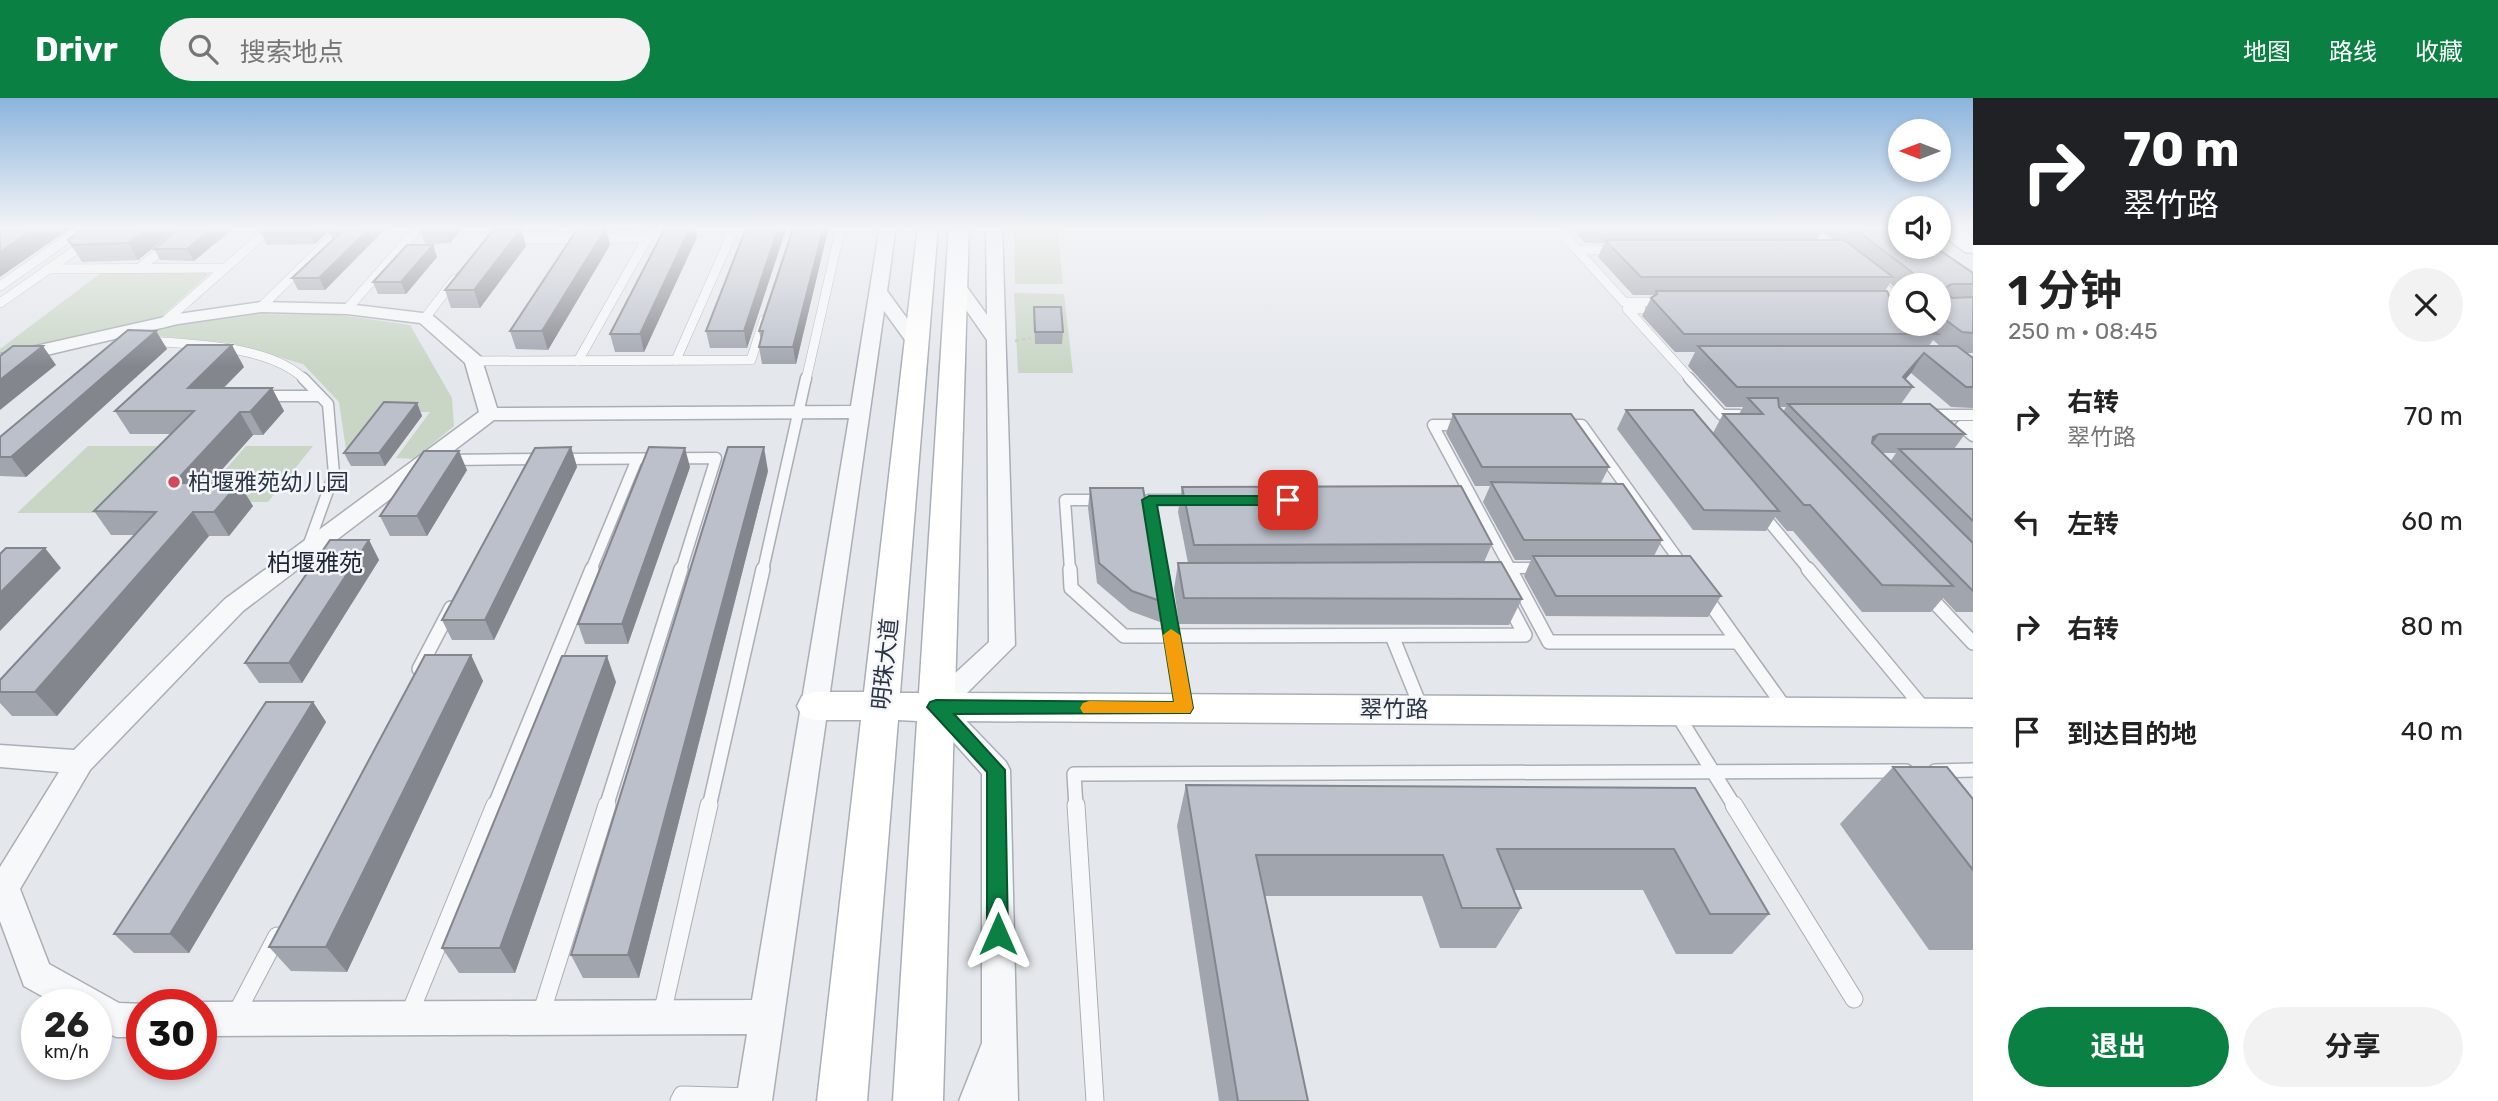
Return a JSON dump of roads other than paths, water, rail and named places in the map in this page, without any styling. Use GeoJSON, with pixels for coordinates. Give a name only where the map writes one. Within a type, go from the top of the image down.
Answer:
{"type":"FeatureCollection","features":[{"type":"Feature","properties":{"kind":"main road","name":"明珠大道"},"geometry":{"type":"LineString","coordinates":[[842,1101],[916,343],[939,273]]}},
{"type":"Feature","properties":{"kind":"main road","name":"明珠大道"},"geometry":{"type":"LineString","coordinates":[[918,1101],[955,273]]}},
{"type":"Feature","properties":{"kind":"main road"},"geometry":{"type":"LineString","coordinates":[[900,514],[909,534],[930,535],[945,514]]}},
{"type":"Feature","properties":{"kind":"main road","name":"翠竹路"},"geometry":{"type":"LineString","coordinates":[[815,706],[1973,713]]}},
{"type":"Feature","properties":{"kind":"street"},"geometry":{"type":"LineString","coordinates":[[754,1099],[881,273]]}},
{"type":"Feature","properties":{"kind":"street"},"geometry":{"type":"LineString","coordinates":[[995,273],[1002,645],[936,707],[996,770],[1000,1101]]}},
{"type":"Feature","properties":{"kind":"street"},"geometry":{"type":"LineString","coordinates":[[956,284],[997,341]]}},
{"type":"Feature","properties":{"kind":"street"},"geometry":{"type":"LineString","coordinates":[[878,291],[916,343]]}},
{"type":"Feature","properties":{"kind":"street"},"geometry":{"type":"LineString","coordinates":[[0,360],[156,324],[261,307],[347,309],[425,318],[474,361],[489,414]]}},
{"type":"Feature","properties":{"kind":"street"},"geometry":{"type":"LineString","coordinates":[[61,989],[36,975],[4,888],[79,762],[234,605],[489,414],[859,412]]}},
{"type":"Feature","properties":{"kind":"street"},"geometry":{"type":"LineString","coordinates":[[0,756],[79,762]]}},
{"type":"Feature","properties":{"kind":"street"},"geometry":{"type":"LineString","coordinates":[[217,1019],[767,1017]]}},
{"type":"Feature","properties":{"kind":"street"},"geometry":{"type":"LineString","coordinates":[[977,1101],[999,1044]]}},
{"type":"Feature","properties":{"kind":"lane"},"geometry":{"type":"LineString","coordinates":[[0,286],[19,273]]}},
{"type":"Feature","properties":{"kind":"lane"},"geometry":{"type":"LineString","coordinates":[[0,303],[43,273]]}},
{"type":"Feature","properties":{"kind":"lane"},"geometry":{"type":"LineString","coordinates":[[219,273],[133,340],[226,347],[293,368],[328,404],[334,474],[306,552]]}},
{"type":"Feature","properties":{"kind":"lane"},"geometry":{"type":"LineString","coordinates":[[261,307],[296,273]]}},
{"type":"Feature","properties":{"kind":"lane"},"geometry":{"type":"LineString","coordinates":[[347,309],[379,273]]}},
{"type":"Feature","properties":{"kind":"lane"},"geometry":{"type":"LineString","coordinates":[[425,318],[461,273]]}},
{"type":"Feature","properties":{"kind":"lane"},"geometry":{"type":"LineString","coordinates":[[578,361],[627,273]]}},
{"type":"Feature","properties":{"kind":"lane"},"geometry":{"type":"LineString","coordinates":[[676,360],[714,273]]}},
{"type":"Feature","properties":{"kind":"lane"},"geometry":{"type":"LineString","coordinates":[[661,1017],[831,273]]}},
{"type":"Feature","properties":{"kind":"lane"},"geometry":{"type":"LineString","coordinates":[[1598,273],[1624,302],[1679,302]]}},
{"type":"Feature","properties":{"kind":"lane"},"geometry":{"type":"LineString","coordinates":[[1869,275],[1888,291]]}},
{"type":"Feature","properties":{"kind":"lane"},"geometry":{"type":"LineString","coordinates":[[1667,309],[1627,309],[1722,415],[1749,415]]}},
{"type":"Feature","properties":{"kind":"lane"},"geometry":{"type":"LineString","coordinates":[[474,361],[751,360],[767,312]]}},
{"type":"Feature","properties":{"kind":"lane"},"geometry":{"type":"LineString","coordinates":[[0,371],[21,355]]}},
{"type":"Feature","properties":{"kind":"lane"},"geometry":{"type":"LineString","coordinates":[[1671,359],[1685,359]]}},
{"type":"Feature","properties":{"kind":"lane"},"geometry":{"type":"LineString","coordinates":[[251,396],[320,396]]}},
{"type":"Feature","properties":{"kind":"lane"},"geometry":{"type":"LineString","coordinates":[[1917,415],[1973,415]]}},
{"type":"Feature","properties":{"kind":"lane"},"geometry":{"type":"LineString","coordinates":[[1474,425],[1433,425],[1549,642],[1738,642]]}},
{"type":"Feature","properties":{"kind":"lane"},"geometry":{"type":"LineString","coordinates":[[1555,425],[1582,425],[1788,712]]}},
{"type":"Feature","properties":{"kind":"lane"},"geometry":{"type":"LineString","coordinates":[[1973,426],[1961,426],[1973,436]]}},
{"type":"Feature","properties":{"kind":"lane"},"geometry":{"type":"LineString","coordinates":[[428,460],[526,465],[716,458],[540,1018]]}},
{"type":"Feature","properties":{"kind":"lane"},"geometry":{"type":"LineString","coordinates":[[408,1019],[637,459]]}},
{"type":"Feature","properties":{"kind":"lane"},"geometry":{"type":"LineString","coordinates":[[1470,494],[1484,494]]}},
{"type":"Feature","properties":{"kind":"lane"},"geometry":{"type":"LineString","coordinates":[[1619,495],[1633,495]]}},
{"type":"Feature","properties":{"kind":"lane"},"geometry":{"type":"LineString","coordinates":[[1121,500],[1065,500],[1071,588],[1124,636],[1525,635],[1502,590]]}},
{"type":"Feature","properties":{"kind":"lane"},"geometry":{"type":"LineString","coordinates":[[1135,500],[1204,500]]}},
{"type":"Feature","properties":{"kind":"lane"},"geometry":{"type":"LineString","coordinates":[[1149,500],[1184,708]]}},
{"type":"Feature","properties":{"kind":"lane"},"geometry":{"type":"LineString","coordinates":[[1752,502],[1928,713]]}},
{"type":"Feature","properties":{"kind":"lane"},"geometry":{"type":"LineString","coordinates":[[1510,568],[1564,568]]}},
{"type":"Feature","properties":{"kind":"lane"},"geometry":{"type":"LineString","coordinates":[[1671,568],[1692,578]]}},
{"type":"Feature","properties":{"kind":"lane"},"geometry":{"type":"LineString","coordinates":[[1162,580],[1176,580]]}},
{"type":"Feature","properties":{"kind":"lane"},"geometry":{"type":"LineString","coordinates":[[1918,584],[1973,643]]}},
{"type":"Feature","properties":{"kind":"lane"},"geometry":{"type":"LineString","coordinates":[[414,678],[459,593]]}},
{"type":"Feature","properties":{"kind":"lane"},"geometry":{"type":"LineString","coordinates":[[1392,636],[1422,710]]}},
{"type":"Feature","properties":{"kind":"lane"},"geometry":{"type":"LineString","coordinates":[[1675,711],[1854,999]]}},
{"type":"Feature","properties":{"kind":"lane"},"geometry":{"type":"LineString","coordinates":[[1095,1101],[1074,774],[1973,771]]}},
{"type":"Feature","properties":{"kind":"lane"},"geometry":{"type":"LineString","coordinates":[[217,1019],[285,922]]}},
{"type":"Feature","properties":{"kind":"lane"},"geometry":{"type":"LineString","coordinates":[[679,1101],[682,1095],[754,1099]]}},
{"type":"Feature","properties":{"kind":"place","name":"柏堰雅苑幼儿园"},"geometry":{"type":"Point","coordinates":[174,482]}},
{"type":"Feature","properties":{"kind":"district","name":"柏堰雅苑"},"geometry":{"type":"Point","coordinates":[315,563]}}]}
